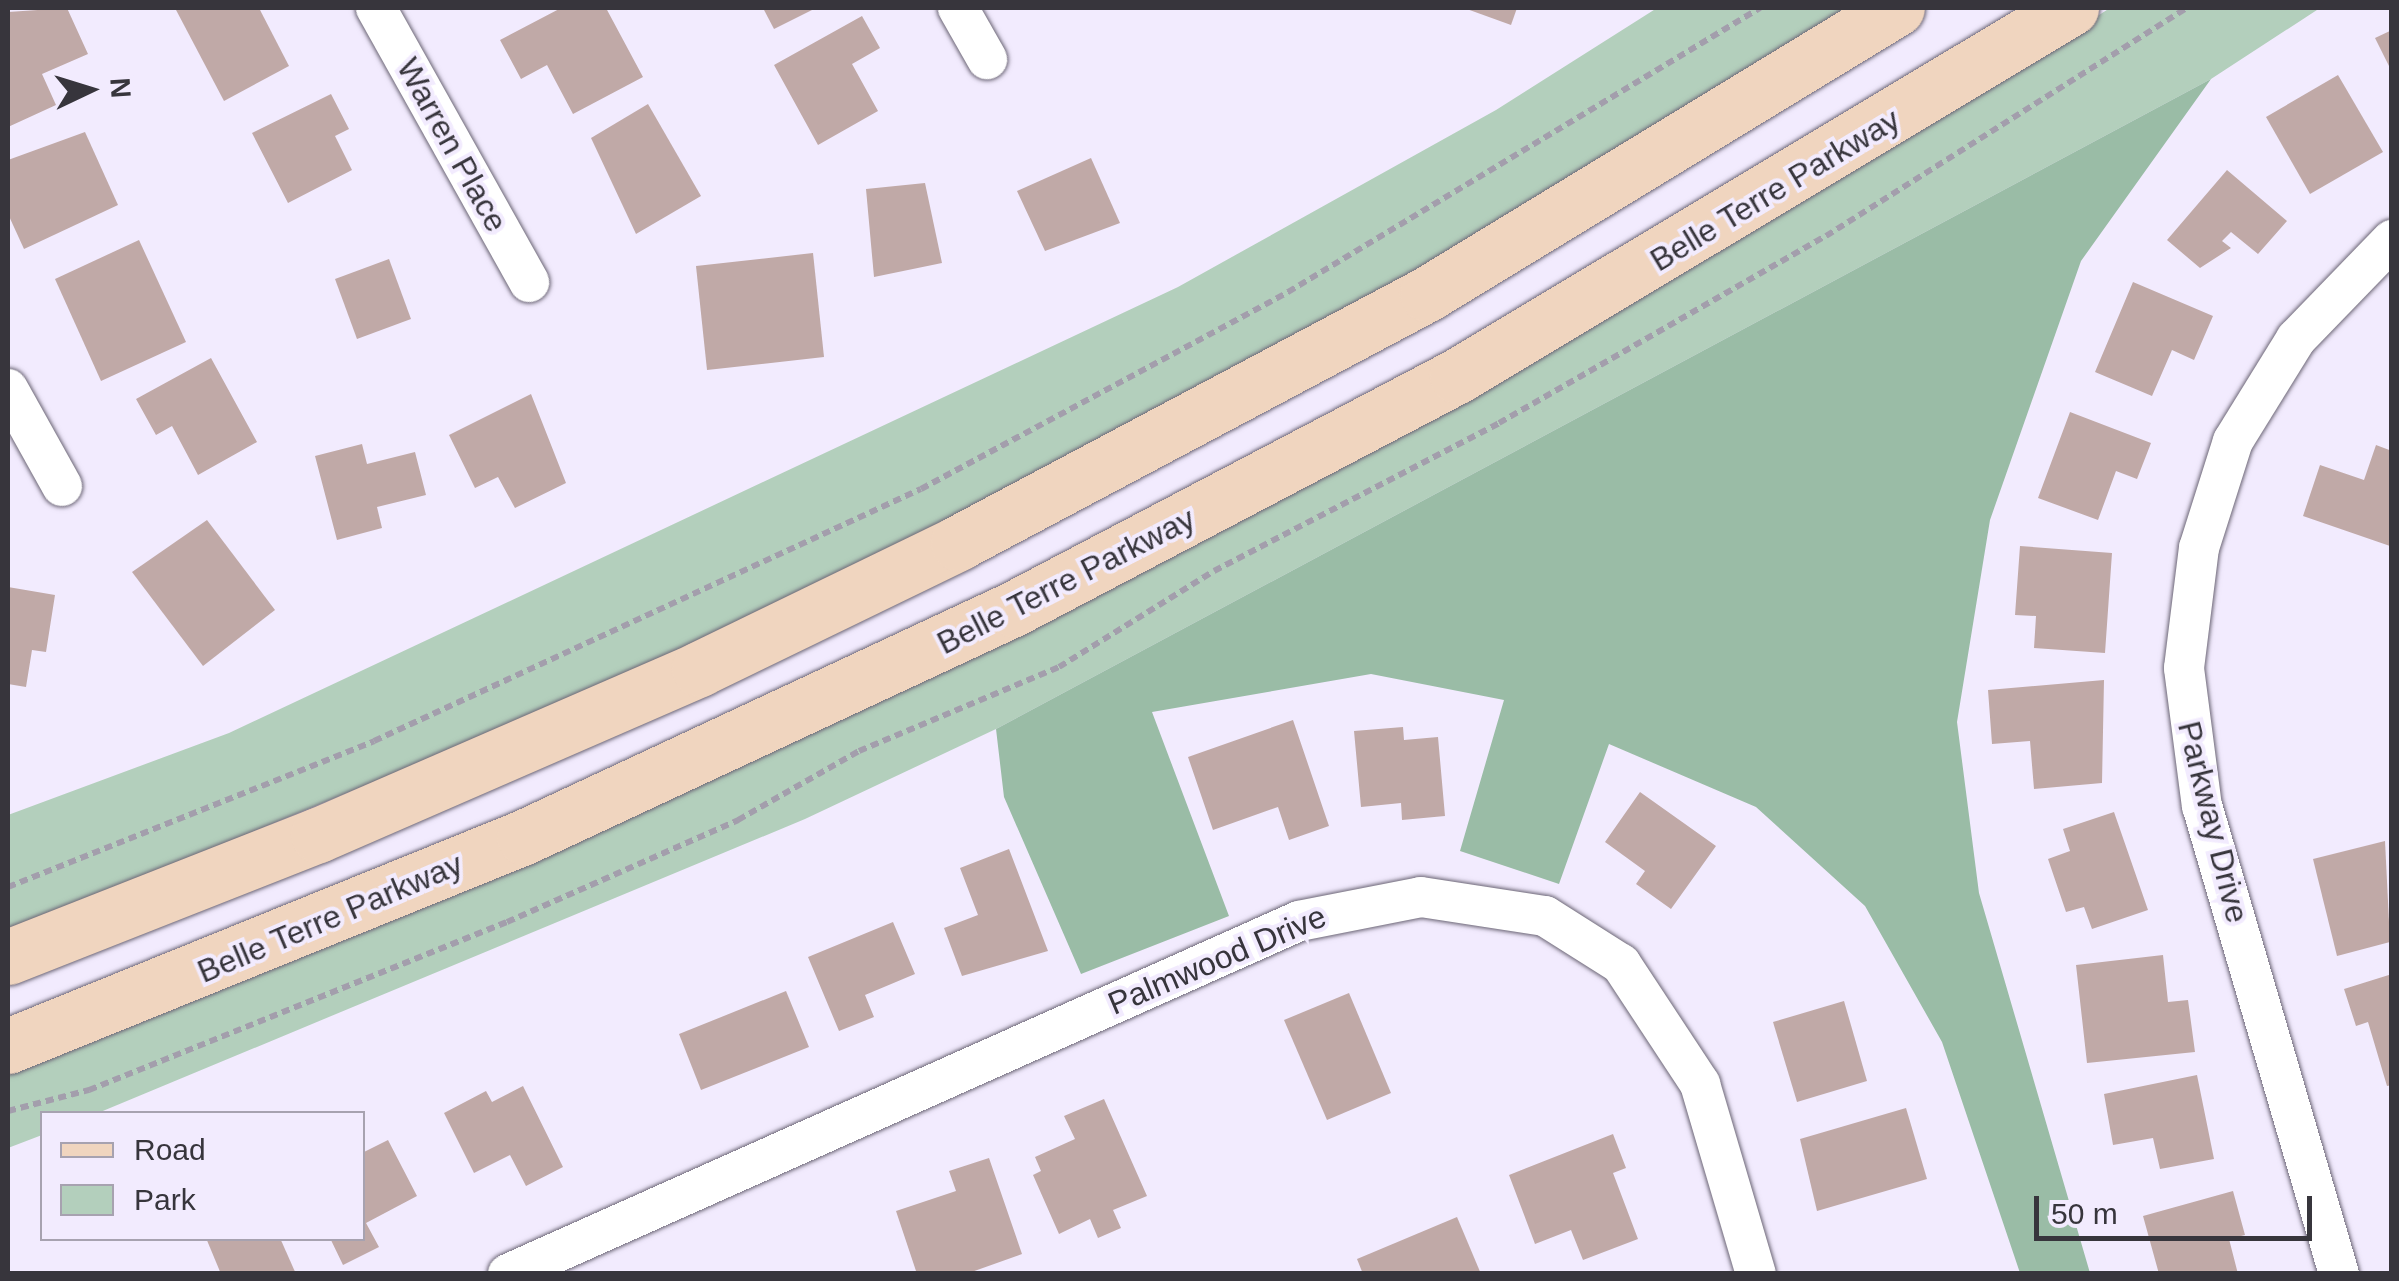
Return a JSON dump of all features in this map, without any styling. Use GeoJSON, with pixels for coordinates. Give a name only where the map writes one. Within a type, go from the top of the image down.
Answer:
{"type":"FeatureCollection","features":[{"type":"Feature","properties":{"kind":"main road"},"geometry":{"type":"LineString","coordinates":[[8,956],[354,819],[958,543],[1428,294],[1897,8]]}},
{"type":"Feature","properties":{"kind":"main road","name":"Belle Terre Parkway"},"geometry":{"type":"LineString","coordinates":[[8,1046],[524,837],[1014,609],[1457,376],[2071,8]]}},
{"type":"Feature","properties":{"kind":"street","name":"Warren Place"},"geometry":{"type":"LineString","coordinates":[[376,8],[529,282]]}},
{"type":"Feature","properties":{"kind":"street"},"geometry":{"type":"LineString","coordinates":[[958,8],[987,58]]}},
{"type":"Feature","properties":{"kind":"street","name":"Parkway Drive"},"geometry":{"type":"LineString","coordinates":[[2339,1274],[2202,807],[2184,668],[2199,548],[2233,441],[2296,338],[2392,240]]}},
{"type":"Feature","properties":{"kind":"street"},"geometry":{"type":"LineString","coordinates":[[8,389],[62,486]]}},
{"type":"Feature","properties":{"kind":"street","name":"Palmwood Drive"},"geometry":{"type":"LineString","coordinates":[[508,1274],[1298,921],[1422,897],[1545,916],[1621,964],[1700,1084],[1756,1274]]}},
{"type":"Feature","properties":{"kind":"path"},"geometry":{"type":"LineString","coordinates":[[8,887],[374,741],[921,489],[1304,282],[1760,8]]}},
{"type":"Feature","properties":{"kind":"green space"},"geometry":{"type":"Polygon","coordinates":[[[1657,8],[1862,8],[1570,184],[1078,457],[618,681],[8,933],[8,815],[229,733],[1178,287],[1496,110],[1657,8]]]}},
{"type":"Feature","properties":{"kind":"green space"},"geometry":{"type":"Polygon","coordinates":[[[2110,8],[2320,8],[2211,79],[996,729],[805,819],[103,1111],[40,1111],[40,1136],[8,1148],[8,1067],[224,984],[1924,126],[2110,8]]]}},
{"type":"Feature","properties":{"kind":"green space"},"geometry":{"type":"Polygon","coordinates":[[[2211,79],[2081,261],[1990,520],[1957,722],[1979,893],[2090,1273],[2020,1273],[1942,1042],[1865,906],[1756,807],[1609,744],[1559,884],[1460,851],[1504,700],[1371,674],[1152,712],[1229,916],[1081,974],[1004,797],[996,729],[2211,79]]]}},
{"type":"Feature","properties":{"kind":"building"},"geometry":{"type":"Polygon","coordinates":[[[67,8],[88,54],[42,74],[56,105],[8,127],[8,12],[67,8]]]}},
{"type":"Feature","properties":{"kind":"building"},"geometry":{"type":"Polygon","coordinates":[[[175,8],[259,8],[289,66],[224,101],[175,8]]]}},
{"type":"Feature","properties":{"kind":"building"},"geometry":{"type":"Polygon","coordinates":[[[561,8],[606,8],[643,77],[573,114],[547,65],[521,79],[500,40],[561,8]]]}},
{"type":"Feature","properties":{"kind":"building"},"geometry":{"type":"Polygon","coordinates":[[[763,8],[816,8],[774,29],[763,8]]]}},
{"type":"Feature","properties":{"kind":"building"},"geometry":{"type":"Polygon","coordinates":[[[1464,8],[1517,8],[1511,25],[1464,8]]]}},
{"type":"Feature","properties":{"kind":"building"},"geometry":{"type":"Polygon","coordinates":[[[862,16],[880,48],[852,64],[878,111],[818,145],[774,65],[862,16]]]}},
{"type":"Feature","properties":{"kind":"building"},"geometry":{"type":"Polygon","coordinates":[[[2392,30],[2392,72],[2375,38],[2392,30]]]}},
{"type":"Feature","properties":{"kind":"building"},"geometry":{"type":"Polygon","coordinates":[[[2338,75],[2383,152],[2310,194],[2266,117],[2338,75]]]}},
{"type":"Feature","properties":{"kind":"building"},"geometry":{"type":"Polygon","coordinates":[[[331,94],[349,129],[335,136],[352,170],[288,203],[252,133],[331,94]]]}},
{"type":"Feature","properties":{"kind":"building"},"geometry":{"type":"Polygon","coordinates":[[[648,104],[701,196],[636,234],[591,138],[648,104]]]}},
{"type":"Feature","properties":{"kind":"building"},"geometry":{"type":"Polygon","coordinates":[[[85,132],[118,205],[24,249],[8,214],[8,160],[85,132]]]}},
{"type":"Feature","properties":{"kind":"building"},"geometry":{"type":"Polygon","coordinates":[[[1091,158],[1120,223],[1045,251],[1017,191],[1091,158]]]}},
{"type":"Feature","properties":{"kind":"building"},"geometry":{"type":"Polygon","coordinates":[[[2227,170],[2287,221],[2258,254],[2231,232],[2222,241],[2231,248],[2200,268],[2167,240],[2227,170]]]}},
{"type":"Feature","properties":{"kind":"building"},"geometry":{"type":"Polygon","coordinates":[[[925,183],[942,263],[874,277],[866,189],[925,183]]]}},
{"type":"Feature","properties":{"kind":"building"},"geometry":{"type":"Polygon","coordinates":[[[139,240],[186,342],[101,381],[55,279],[139,240]]]}},
{"type":"Feature","properties":{"kind":"building"},"geometry":{"type":"Polygon","coordinates":[[[813,253],[824,357],[707,370],[696,266],[813,253]]]}},
{"type":"Feature","properties":{"kind":"building"},"geometry":{"type":"Polygon","coordinates":[[[389,259],[411,319],[357,339],[335,279],[389,259]]]}},
{"type":"Feature","properties":{"kind":"building"},"geometry":{"type":"Polygon","coordinates":[[[2133,282],[2213,316],[2194,360],[2172,350],[2152,396],[2095,372],[2133,282]]]}},
{"type":"Feature","properties":{"kind":"building"},"geometry":{"type":"Polygon","coordinates":[[[211,358],[257,442],[198,475],[172,426],[156,435],[136,399],[211,358]]]}},
{"type":"Feature","properties":{"kind":"building"},"geometry":{"type":"Polygon","coordinates":[[[531,394],[566,483],[515,508],[498,477],[475,488],[449,435],[531,394]]]}},
{"type":"Feature","properties":{"kind":"building"},"geometry":{"type":"Polygon","coordinates":[[[2070,412],[2151,443],[2137,479],[2116,471],[2098,520],[2038,498],[2070,412]]]}},
{"type":"Feature","properties":{"kind":"building"},"geometry":{"type":"Polygon","coordinates":[[[362,444],[367,464],[415,452],[426,495],[377,507],[382,528],[337,540],[315,456],[362,444]]]}},
{"type":"Feature","properties":{"kind":"building"},"geometry":{"type":"Polygon","coordinates":[[[2376,445],[2392,451],[2390,546],[2303,516],[2320,465],[2364,480],[2376,445]]]}},
{"type":"Feature","properties":{"kind":"building"},"geometry":{"type":"Polygon","coordinates":[[[207,520],[275,610],[203,666],[132,572],[207,520]]]}},
{"type":"Feature","properties":{"kind":"building"},"geometry":{"type":"Polygon","coordinates":[[[2020,546],[2112,553],[2105,653],[2034,648],[2036,616],[2015,615],[2020,546]]]}},
{"type":"Feature","properties":{"kind":"building"},"geometry":{"type":"Polygon","coordinates":[[[8,587],[55,595],[46,652],[32,650],[26,687],[8,684],[8,587]]]}},
{"type":"Feature","properties":{"kind":"building"},"geometry":{"type":"Polygon","coordinates":[[[2104,680],[2102,783],[2034,789],[2030,741],[1992,744],[1988,690],[2104,680]]]}},
{"type":"Feature","properties":{"kind":"building"},"geometry":{"type":"Polygon","coordinates":[[[1293,720],[1329,826],[1289,840],[1278,807],[1213,830],[1188,757],[1293,720]]]}},
{"type":"Feature","properties":{"kind":"building"},"geometry":{"type":"Polygon","coordinates":[[[1403,727],[1404,740],[1438,737],[1445,816],[1402,820],[1401,803],[1361,807],[1354,731],[1403,727]]]}},
{"type":"Feature","properties":{"kind":"building"},"geometry":{"type":"Polygon","coordinates":[[[1640,792],[1716,846],[1671,909],[1636,884],[1645,871],[1605,842],[1640,792]]]}},
{"type":"Feature","properties":{"kind":"building"},"geometry":{"type":"Polygon","coordinates":[[[2114,812],[2148,910],[2092,929],[2084,907],[2066,912],[2048,859],[2070,851],[2063,829],[2114,812]]]}},
{"type":"Feature","properties":{"kind":"building"},"geometry":{"type":"Polygon","coordinates":[[[2385,841],[2390,942],[2337,956],[2313,859],[2385,841]]]}},
{"type":"Feature","properties":{"kind":"building"},"geometry":{"type":"Polygon","coordinates":[[[1009,849],[1048,951],[962,976],[944,928],[978,915],[960,868],[1009,849]]]}},
{"type":"Feature","properties":{"kind":"building"},"geometry":{"type":"Polygon","coordinates":[[[893,922],[915,974],[865,995],[874,1017],[839,1031],[808,957],[893,922]]]}},
{"type":"Feature","properties":{"kind":"building"},"geometry":{"type":"Polygon","coordinates":[[[2163,955],[2168,1002],[2188,1000],[2195,1052],[2087,1063],[2076,965],[2163,955]]]}},
{"type":"Feature","properties":{"kind":"building"},"geometry":{"type":"Polygon","coordinates":[[[2392,974],[2392,1085],[2387,1086],[2368,1022],[2356,1026],[2344,989],[2392,974]]]}},
{"type":"Feature","properties":{"kind":"building"},"geometry":{"type":"Polygon","coordinates":[[[786,991],[809,1047],[701,1090],[679,1034],[786,991]]]}},
{"type":"Feature","properties":{"kind":"building"},"geometry":{"type":"Polygon","coordinates":[[[1349,993],[1391,1093],[1327,1120],[1284,1020],[1349,993]]]}},
{"type":"Feature","properties":{"kind":"building"},"geometry":{"type":"Polygon","coordinates":[[[1844,1001],[1867,1081],[1797,1102],[1773,1022],[1844,1001]]]}},
{"type":"Feature","properties":{"kind":"building"},"geometry":{"type":"Polygon","coordinates":[[[2197,1075],[2214,1159],[2160,1169],[2153,1138],[2113,1145],[2104,1094],[2197,1075]]]}},
{"type":"Feature","properties":{"kind":"building"},"geometry":{"type":"Polygon","coordinates":[[[523,1086],[563,1167],[526,1186],[510,1155],[474,1173],[444,1113],[486,1091],[492,1102],[523,1086]]]}},
{"type":"Feature","properties":{"kind":"building"},"geometry":{"type":"Polygon","coordinates":[[[1104,1099],[1147,1196],[1113,1210],[1121,1228],[1098,1238],[1090,1219],[1059,1234],[1033,1175],[1041,1171],[1035,1157],[1075,1139],[1064,1116],[1104,1099]]]}},
{"type":"Feature","properties":{"kind":"building"},"geometry":{"type":"Polygon","coordinates":[[[1906,1108],[1927,1179],[1817,1211],[1800,1139],[1906,1108]]]}},
{"type":"Feature","properties":{"kind":"building"},"geometry":{"type":"Polygon","coordinates":[[[1613,1134],[1626,1168],[1613,1173],[1638,1239],[1583,1260],[1571,1230],[1535,1244],[1509,1175],[1613,1134]]]}},
{"type":"Feature","properties":{"kind":"building"},"geometry":{"type":"Polygon","coordinates":[[[388,1140],[417,1196],[366,1223],[379,1247],[343,1265],[331,1241],[365,1241],[365,1152],[388,1140]]]}},
{"type":"Feature","properties":{"kind":"building"},"geometry":{"type":"Polygon","coordinates":[[[989,1158],[1022,1254],[966,1274],[917,1274],[896,1211],[956,1191],[949,1171],[989,1158]]]}},
{"type":"Feature","properties":{"kind":"building"},"geometry":{"type":"Polygon","coordinates":[[[2233,1191],[2245,1235],[2229,1239],[2238,1274],[2159,1274],[2143,1216],[2233,1191]]]}},
{"type":"Feature","properties":{"kind":"building"},"geometry":{"type":"Polygon","coordinates":[[[1457,1217],[1481,1274],[1363,1274],[1357,1259],[1457,1217]]]}},
{"type":"Feature","properties":{"kind":"building"},"geometry":{"type":"Polygon","coordinates":[[[207,1241],[281,1241],[296,1274],[221,1274],[207,1241]]]}}]}
